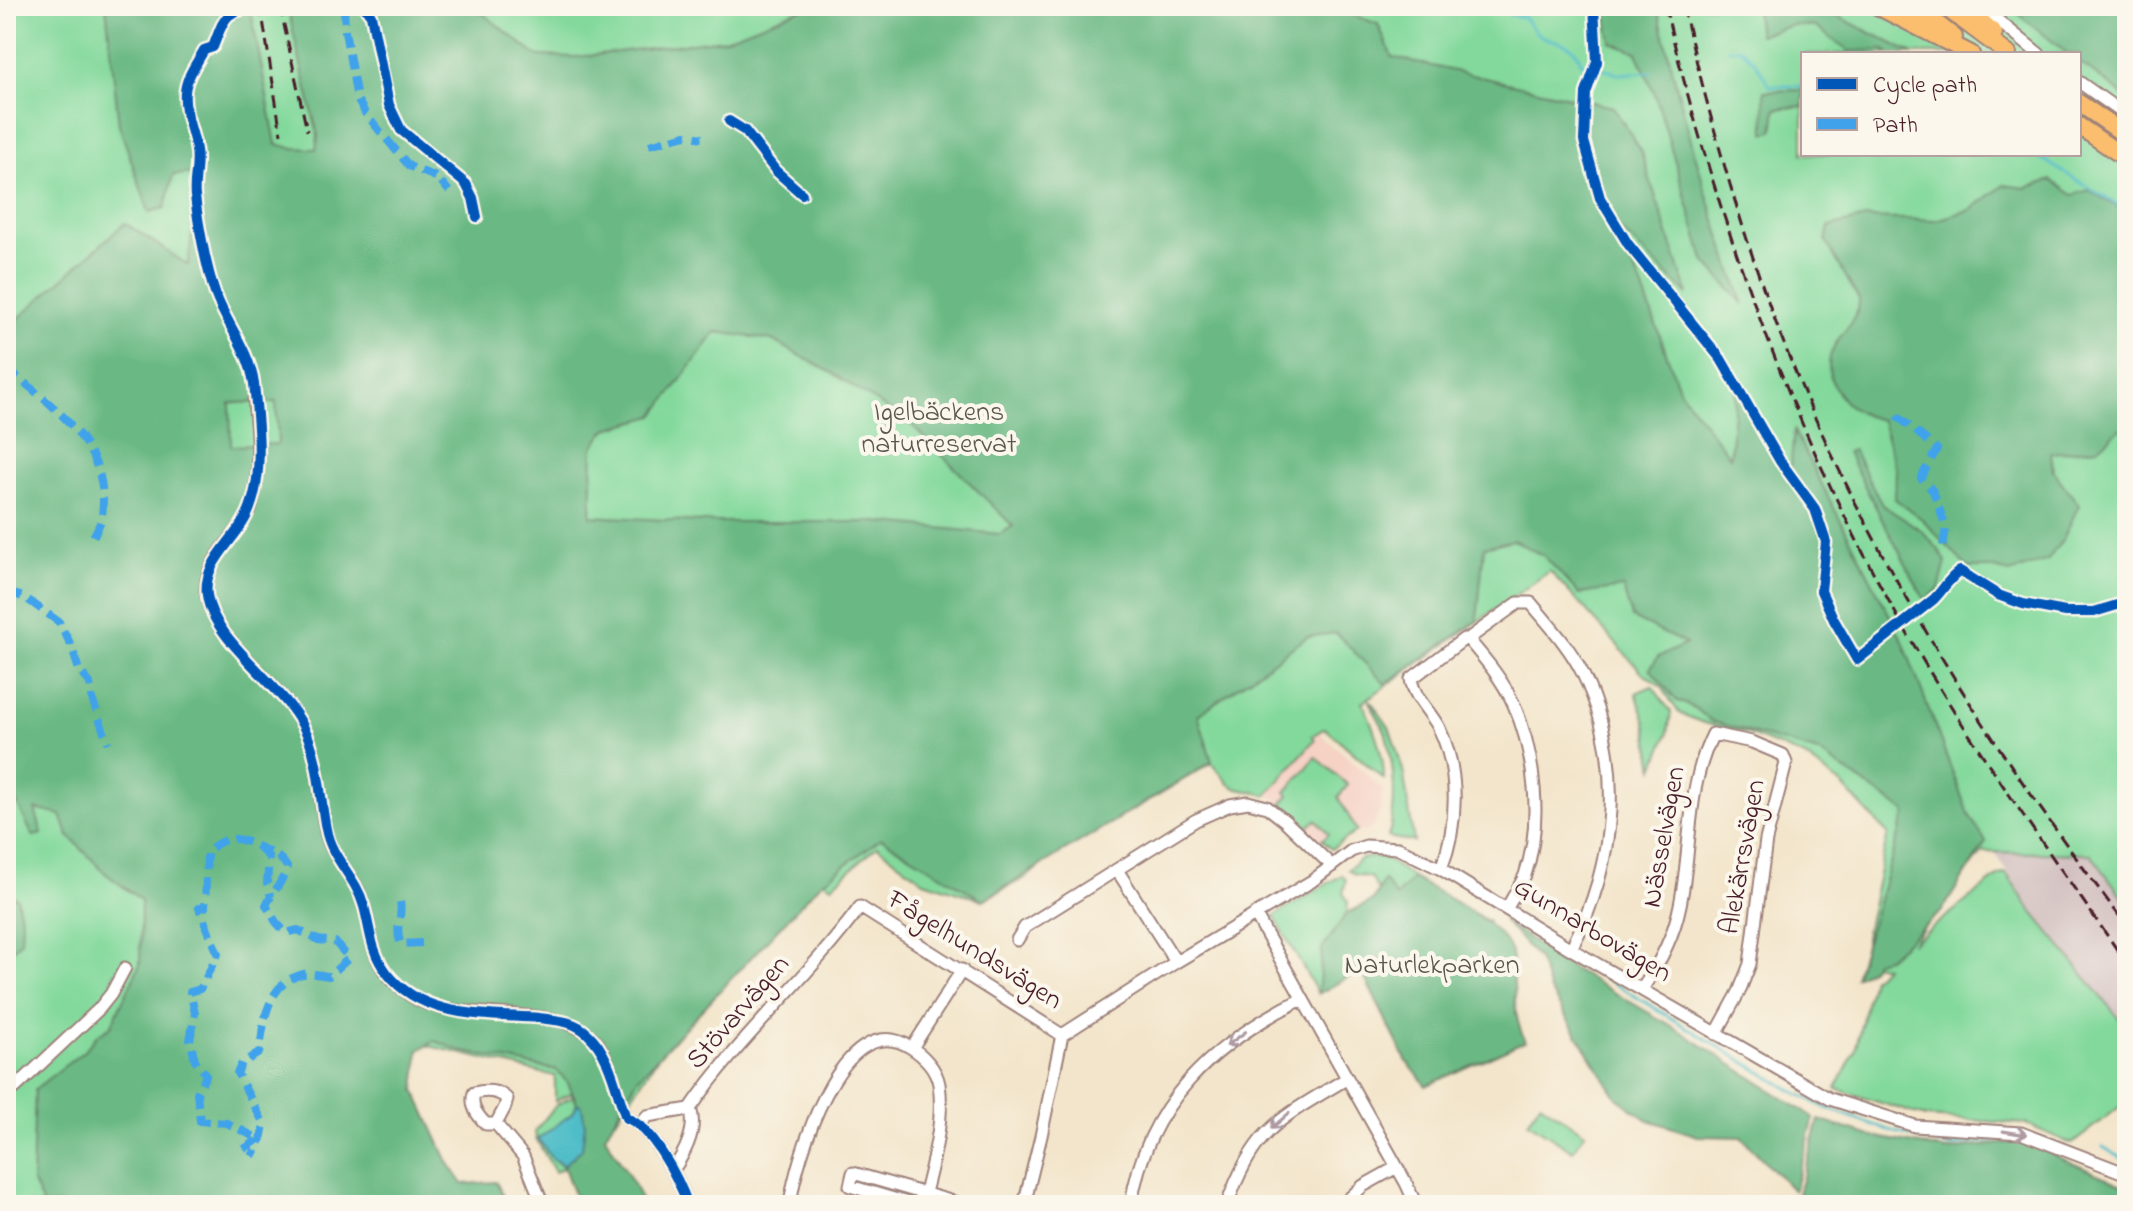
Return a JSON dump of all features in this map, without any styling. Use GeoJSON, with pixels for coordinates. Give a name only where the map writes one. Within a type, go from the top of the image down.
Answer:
{"type":"FeatureCollection","features":[{"type":"Feature","properties":{"kind":"highway"},"geometry":{"type":"LineString","coordinates":[[1877,6],[1970,52]]}},
{"type":"Feature","properties":{"kind":"highway"},"geometry":{"type":"LineString","coordinates":[[1914,6],[1972,52]]}},
{"type":"Feature","properties":{"kind":"highway"},"geometry":{"type":"LineString","coordinates":[[1944,6],[2005,52]]}},
{"type":"Feature","properties":{"kind":"highway"},"geometry":{"type":"LineString","coordinates":[[1965,6],[2013,52]]}},
{"type":"Feature","properties":{"kind":"highway"},"geometry":{"type":"LineString","coordinates":[[2081,104],[2127,136]]}},
{"type":"Feature","properties":{"kind":"highway"},"geometry":{"type":"LineString","coordinates":[[2081,127],[2127,159]]}},
{"type":"Feature","properties":{"kind":"street"},"geometry":{"type":"LineString","coordinates":[[1980,6],[2037,52]]}},
{"type":"Feature","properties":{"kind":"street"},"geometry":{"type":"LineString","coordinates":[[2081,83],[2127,116]]}},
{"type":"Feature","properties":{"kind":"street"},"geometry":{"type":"LineString","coordinates":[[254,399],[258,460],[253,498],[247,516],[210,568],[206,593],[219,628],[274,687],[303,726],[322,787],[329,842],[357,888],[373,953],[403,991],[432,1006],[454,1011],[560,1020],[587,1032],[601,1049],[626,1118],[640,1125],[673,1170],[688,1205]]}},
{"type":"Feature","properties":{"kind":"street"},"geometry":{"type":"LineString","coordinates":[[1441,869],[1452,835],[1452,776],[1439,727],[1412,688],[1411,679],[1518,603],[1531,603],[1561,640],[1588,687],[1606,740],[1612,797],[1607,843],[1593,901],[1571,949]]}},
{"type":"Feature","properties":{"kind":"street"},"geometry":{"type":"LineString","coordinates":[[1468,639],[1498,677],[1514,705],[1532,769],[1536,799],[1529,861],[1507,908]]}},
{"type":"Feature","properties":{"kind":"street","name":"Nässelvägen"},"geometry":{"type":"LineString","coordinates":[[1642,989],[1668,946],[1680,907],[1694,796],[1704,752],[1713,734]]}},
{"type":"Feature","properties":{"kind":"street","name":"Alekärrsvägen"},"geometry":{"type":"LineString","coordinates":[[1713,734],[1752,742],[1783,755],[1786,763],[1766,840],[1750,964],[1716,1034]]}},
{"type":"Feature","properties":{"kind":"street"},"geometry":{"type":"LineString","coordinates":[[1017,940],[1025,927],[1213,811],[1230,805],[1248,802],[1267,807],[1332,866]]}},
{"type":"Feature","properties":{"kind":"street","name":"Gunnarbovägen"},"geometry":{"type":"LineString","coordinates":[[1062,1035],[1332,866],[1351,851],[1380,845],[1406,851],[1441,869],[1571,949],[1830,1099],[1915,1126],[2021,1133],[2127,1174]]}},
{"type":"Feature","properties":{"kind":"street"},"geometry":{"type":"LineString","coordinates":[[1117,870],[1176,962]]}},
{"type":"Feature","properties":{"kind":"street","name":"Stövarvägen"},"geometry":{"type":"LineString","coordinates":[[640,1125],[647,1116],[690,1109],[791,985],[830,947],[860,907]]}},
{"type":"Feature","properties":{"kind":"street","name":"Fågelhundsvägen"},"geometry":{"type":"LineString","coordinates":[[860,907],[1062,1035]]}},
{"type":"Feature","properties":{"kind":"street"},"geometry":{"type":"LineString","coordinates":[[1255,914],[1416,1205]]}},
{"type":"Feature","properties":{"kind":"street"},"geometry":{"type":"LineString","coordinates":[[6,1092],[16,1087],[99,1009],[125,968]]}},
{"type":"Feature","properties":{"kind":"street"},"geometry":{"type":"LineString","coordinates":[[912,1048],[962,970]]}},
{"type":"Feature","properties":{"kind":"street"},"geometry":{"type":"LineString","coordinates":[[1131,1205],[1151,1135],[1175,1095],[1209,1060],[1243,1033],[1302,999]]}},
{"type":"Feature","properties":{"kind":"street"},"geometry":{"type":"LineString","coordinates":[[1024,1205],[1062,1035]]}},
{"type":"Feature","properties":{"kind":"street"},"geometry":{"type":"LineString","coordinates":[[790,1205],[818,1108],[837,1073],[852,1055],[872,1043],[885,1040],[901,1042],[912,1048],[927,1061],[939,1084],[939,1120],[923,1199]]}},
{"type":"Feature","properties":{"kind":"street"},"geometry":{"type":"LineString","coordinates":[[1227,1205],[1256,1142],[1289,1112],[1346,1079]]}},
{"type":"Feature","properties":{"kind":"street"},"geometry":{"type":"LineString","coordinates":[[673,1170],[683,1156],[692,1125],[690,1109]]}},
{"type":"Feature","properties":{"kind":"street"},"geometry":{"type":"LineString","coordinates":[[496,1124],[523,1156],[543,1205]]}},
{"type":"Feature","properties":{"kind":"street"},"geometry":{"type":"LineString","coordinates":[[1342,1205],[1363,1186],[1397,1167]]}},
{"type":"Feature","properties":{"kind":"street"},"geometry":{"type":"LineString","coordinates":[[914,1205],[850,1186],[853,1173],[923,1199],[964,1205]]}},
{"type":"Feature","properties":{"kind":"shaded area"},"geometry":{"type":"Polygon","coordinates":[[[1319,732],[1383,789],[1374,825],[1368,831],[1357,831],[1331,849],[1272,797],[1238,789],[1285,751],[1319,732]]]}},
{"type":"Feature","properties":{"kind":"shaded area"},"geometry":{"type":"Polygon","coordinates":[[[2022,758],[2127,903],[2127,1028],[2031,910],[1984,834],[2022,758]]]}},
{"type":"Feature","properties":{"kind":"green space","name":"Igelbäckens naturreservat"},"geometry":{"type":"Polygon","coordinates":[[[6,6],[2127,6],[2127,903],[2091,854],[1983,852],[1911,944],[2006,873],[2031,910],[2127,1028],[2127,1101],[2072,1144],[2026,1124],[1926,1117],[1836,1089],[1855,1051],[1872,978],[1885,967],[1873,964],[1865,951],[1865,937],[1888,834],[1841,784],[1805,757],[1751,735],[1679,713],[1662,687],[1641,671],[1550,571],[1363,702],[1380,749],[1384,779],[1325,728],[1312,736],[1315,739],[1267,795],[1229,784],[1212,763],[1046,861],[1027,877],[983,900],[924,881],[877,846],[832,886],[818,878],[722,961],[616,1120],[571,1080],[568,1083],[572,1093],[555,1101],[555,1076],[392,1037],[331,1205],[10,1205],[6,1197],[6,6]]]}},
{"type":"Feature","properties":{"kind":"green space","name":"Igelbäckens naturreservat"},"geometry":{"type":"Polygon","coordinates":[[[106,6],[250,6],[276,144],[291,148],[316,149],[318,136],[287,6],[473,6],[537,56],[576,57],[724,39],[809,6],[1329,6],[1378,24],[1392,57],[1613,107],[1640,149],[1688,295],[1608,218],[1640,281],[1680,391],[1730,457],[1736,388],[1790,471],[1794,431],[1902,639],[1968,813],[1986,842],[1941,912],[1887,958],[1875,961],[1870,970],[1855,977],[1906,812],[1818,752],[1711,721],[1695,708],[1677,701],[1650,669],[1658,657],[1686,644],[1632,618],[1623,588],[1579,594],[1544,556],[1513,540],[1484,547],[1477,621],[1385,684],[1336,633],[1307,637],[1198,715],[1212,762],[983,900],[881,838],[819,885],[637,1079],[605,1136],[643,1205],[578,1205],[563,1165],[582,1149],[582,1107],[556,1070],[461,1051],[435,1041],[419,1050],[415,1090],[448,1162],[463,1184],[496,1182],[508,1205],[43,1205],[32,1181],[35,1089],[111,1026],[140,964],[141,900],[105,873],[68,835],[61,815],[35,809],[42,834],[33,836],[6,781],[6,325],[11,325],[125,223],[188,265],[200,173],[173,175],[165,208],[149,212],[119,125],[106,6]],[[716,332],[654,416],[607,429],[593,447],[591,516],[704,522],[875,522],[1000,534],[1013,526],[913,426],[832,373],[772,340],[716,332]],[[276,402],[230,403],[231,446],[278,444],[276,402]]]}},
{"type":"Feature","properties":{"kind":"green space"},"geometry":{"type":"Polygon","coordinates":[[[1605,6],[1657,6],[1696,157],[1744,305],[1704,260],[1656,97],[1637,52],[1611,42],[1605,6]]]}},
{"type":"Feature","properties":{"kind":"green space"},"geometry":{"type":"Polygon","coordinates":[[[1755,6],[1799,6],[1801,14],[1829,12],[1909,52],[1848,51],[1816,27],[1793,25],[1759,35],[1755,6]]]}},
{"type":"Feature","properties":{"kind":"green space"},"geometry":{"type":"Polygon","coordinates":[[[2009,6],[2127,6],[2127,98],[2081,64],[2081,52],[2066,52],[2009,6]]]}},
{"type":"Feature","properties":{"kind":"green space"},"geometry":{"type":"Polygon","coordinates":[[[1801,90],[1801,106],[1776,109],[1773,131],[1765,133],[1764,91],[1801,90]]]}},
{"type":"Feature","properties":{"kind":"green space"},"geometry":{"type":"Polygon","coordinates":[[[2051,180],[2073,195],[2089,190],[2127,213],[2127,432],[2120,429],[2098,448],[2051,453],[2053,471],[2079,505],[2064,537],[2048,560],[2010,573],[1989,568],[1968,568],[1923,520],[1895,499],[1896,469],[1882,421],[1856,411],[1834,387],[1829,361],[1836,343],[1854,317],[1859,300],[1826,241],[1829,227],[1865,218],[1936,220],[1970,210],[2004,185],[2026,188],[2051,180]]]}},
{"type":"Feature","properties":{"kind":"green space"},"geometry":{"type":"Polygon","coordinates":[[[1853,450],[1882,505],[1921,530],[1946,562],[1939,589],[1925,601],[1847,452],[1853,450]]]}},
{"type":"Feature","properties":{"kind":"green space"},"geometry":{"type":"Polygon","coordinates":[[[1652,686],[1671,712],[1668,733],[1654,768],[1646,722],[1636,693],[1652,686]]]}},
{"type":"Feature","properties":{"kind":"green space"},"geometry":{"type":"Polygon","coordinates":[[[1370,700],[1389,727],[1403,770],[1414,842],[1388,837],[1394,799],[1391,759],[1384,730],[1370,700]]]}},
{"type":"Feature","properties":{"kind":"green space"},"geometry":{"type":"Polygon","coordinates":[[[1316,757],[1348,785],[1338,797],[1357,831],[1331,849],[1322,840],[1329,834],[1316,820],[1308,827],[1282,803],[1289,795],[1286,792],[1316,757]]]}},
{"type":"Feature","properties":{"kind":"green space","name":"Naturlekparken"},"geometry":{"type":"Polygon","coordinates":[[[1383,857],[1488,921],[1406,1060],[1361,970],[1318,994],[1274,916],[1342,875],[1346,880],[1343,893],[1348,901],[1347,913],[1373,901],[1378,891],[1372,878],[1348,870],[1360,859],[1383,857]]]}},
{"type":"Feature","properties":{"kind":"green space","name":"Naturlekparken"},"geometry":{"type":"Polygon","coordinates":[[[1413,878],[1470,911],[1506,943],[1513,966],[1517,1018],[1525,1041],[1426,1086],[1406,1060],[1361,970],[1318,994],[1322,949],[1346,914],[1373,901],[1384,880],[1396,897],[1413,878]]]}},
{"type":"Feature","properties":{"kind":"green space"},"geometry":{"type":"Polygon","coordinates":[[[6,890],[17,898],[22,923],[21,941],[6,955],[6,890]]]}},
{"type":"Feature","properties":{"kind":"green space"},"geometry":{"type":"Polygon","coordinates":[[[1503,920],[1563,963],[1677,1029],[1814,1118],[1794,1191],[1741,1137],[1698,1136],[1646,1119],[1617,1098],[1550,991],[1538,959],[1503,920]]]}},
{"type":"Feature","properties":{"kind":"green space"},"geometry":{"type":"Polygon","coordinates":[[[573,1096],[577,1103],[574,1112],[564,1120],[553,1159],[564,1168],[555,1172],[536,1139],[535,1131],[556,1105],[573,1096]]]}},
{"type":"Feature","properties":{"kind":"green space"},"geometry":{"type":"Polygon","coordinates":[[[1540,1103],[1585,1133],[1573,1151],[1528,1122],[1540,1103]]]}},
{"type":"Feature","properties":{"kind":"green space"},"geometry":{"type":"Polygon","coordinates":[[[1819,1120],[1871,1136],[1947,1150],[2022,1141],[2127,1187],[2127,1205],[1801,1205],[1798,1194],[1819,1120]]]}},
{"type":"Feature","properties":{"kind":"water"},"geometry":{"type":"Polygon","coordinates":[[[577,1103],[582,1107],[585,1123],[582,1149],[563,1165],[553,1159],[538,1139],[574,1112],[577,1103]]]}},
{"type":"Feature","properties":{"kind":"waterway"},"geometry":{"type":"LineString","coordinates":[[1502,6],[1508,14],[1524,17],[1540,36],[1571,47],[1581,62],[1619,74],[1651,72]]}},
{"type":"Feature","properties":{"kind":"waterway"},"geometry":{"type":"LineString","coordinates":[[1729,49],[1740,48],[1756,63],[1770,86],[1801,86]]}},
{"type":"Feature","properties":{"kind":"waterway"},"geometry":{"type":"LineString","coordinates":[[2037,156],[2127,211]]}},
{"type":"Feature","properties":{"kind":"waterway"},"geometry":{"type":"LineString","coordinates":[[1565,954],[1826,1108],[1888,1130],[1950,1146],[2009,1138]]}},
{"type":"Feature","properties":{"kind":"waterway"},"geometry":{"type":"LineString","coordinates":[[2103,1147],[2127,1161]]}},
{"type":"Feature","properties":{"kind":"railway"},"geometry":{"type":"LineString","coordinates":[[258,6],[263,20],[281,134]]}},
{"type":"Feature","properties":{"kind":"railway"},"geometry":{"type":"LineString","coordinates":[[280,6],[307,131]]}},
{"type":"Feature","properties":{"kind":"railway"},"geometry":{"type":"LineString","coordinates":[[1665,6],[1711,174],[1738,257],[1800,419],[1836,499],[1875,576],[1942,692],[2127,964]]}},
{"type":"Feature","properties":{"kind":"railway"},"geometry":{"type":"LineString","coordinates":[[1683,6],[1726,170],[1764,291],[1812,411],[1849,489],[1889,566],[1977,714],[2075,857],[2127,926]]}},
{"type":"Feature","properties":{"kind":"marked path"},"geometry":{"type":"LineString","coordinates":[[344,6],[345,31],[357,99],[409,166],[438,178],[449,191]]}},
{"type":"Feature","properties":{"kind":"marked path"},"geometry":{"type":"LineString","coordinates":[[649,145],[686,135],[702,138]]}},
{"type":"Feature","properties":{"kind":"marked path"},"geometry":{"type":"LineString","coordinates":[[6,368],[60,413],[88,448],[98,468],[102,516],[91,543]]}},
{"type":"Feature","properties":{"kind":"marked path"},"geometry":{"type":"LineString","coordinates":[[1897,416],[1937,449],[1921,478],[1933,491],[1946,527],[1943,547]]}},
{"type":"Feature","properties":{"kind":"marked path"},"geometry":{"type":"LineString","coordinates":[[6,592],[24,597],[59,622],[79,670],[90,683],[92,699],[108,743]]}},
{"type":"Feature","properties":{"kind":"marked path"},"geometry":{"type":"LineString","coordinates":[[244,1149],[259,1139],[227,1123],[200,1121],[197,1093],[206,1075],[195,1060],[190,1040],[195,1013],[190,992],[200,989],[218,954],[199,908],[205,907],[207,852],[227,839],[245,841],[273,853],[287,867],[266,905],[286,933],[298,930],[318,940],[335,942],[349,958],[329,976],[303,974],[290,979],[281,986],[269,1005],[259,1053],[242,1063],[237,1073],[264,1124],[261,1140],[252,1156]]}},
{"type":"Feature","properties":{"kind":"marked path"},"geometry":{"type":"LineString","coordinates":[[260,849],[269,857],[267,883],[271,897]]}},
{"type":"Feature","properties":{"kind":"marked path"},"geometry":{"type":"LineString","coordinates":[[400,902],[398,934],[401,944],[422,943]]}},
{"type":"Feature","properties":{"kind":"cycle path"},"geometry":{"type":"LineString","coordinates":[[256,6],[237,11],[227,18],[213,47],[204,50],[192,70],[185,92],[185,107],[197,156],[195,196],[200,232],[215,293],[251,371],[258,430],[257,478],[250,508],[216,560],[207,582],[212,612],[234,645],[293,710],[309,738],[328,837],[361,898],[375,952],[387,973],[418,999],[437,1006],[477,1014],[559,1021],[583,1030],[596,1042],[607,1062],[626,1118],[636,1123],[655,1142],[688,1205]]}},
{"type":"Feature","properties":{"kind":"cycle path"},"geometry":{"type":"LineString","coordinates":[[364,6],[371,15],[389,105],[401,130],[466,184],[477,217]]}},
{"type":"Feature","properties":{"kind":"cycle path"},"geometry":{"type":"LineString","coordinates":[[1594,6],[1597,62],[1586,93],[1584,141],[1600,198],[1628,244],[1721,359],[1780,461],[1815,509],[1826,542],[1821,591],[1857,660],[1934,599],[1960,571],[1998,595],[2023,604],[2065,612],[2094,612],[2127,602]]}},
{"type":"Feature","properties":{"kind":"cycle path"},"geometry":{"type":"LineString","coordinates":[[729,121],[745,131],[776,171],[802,194]]}}]}
